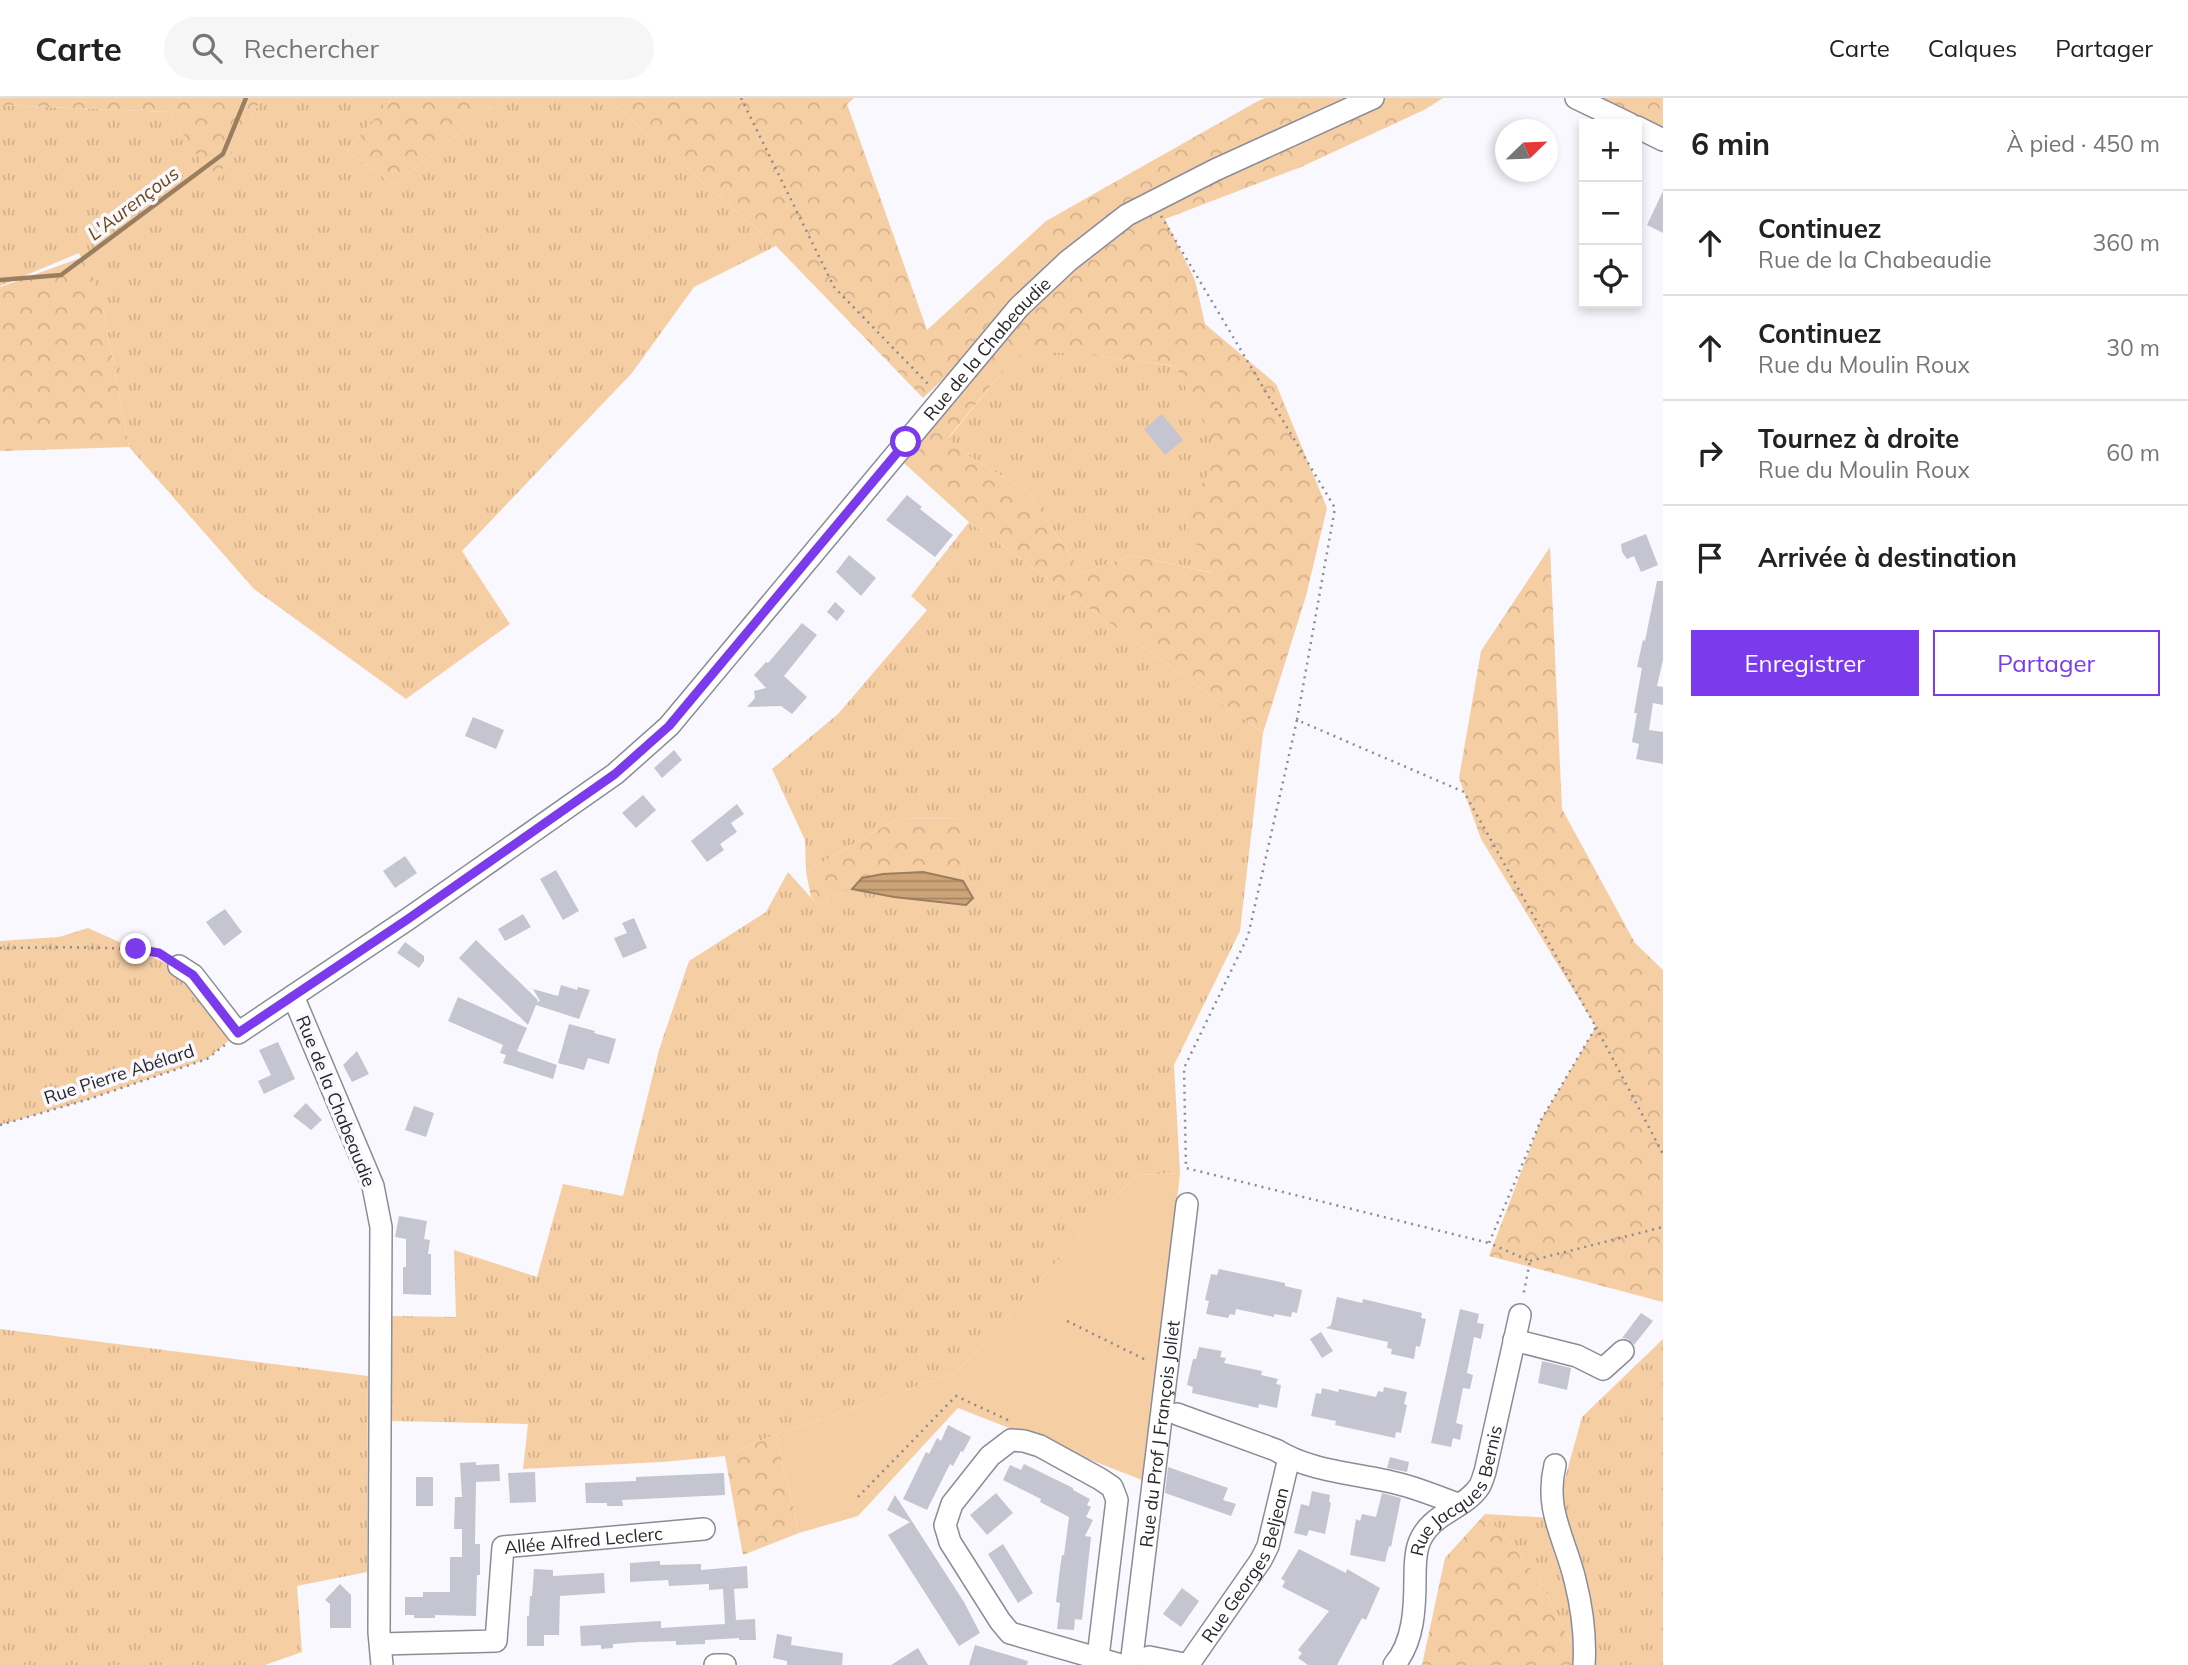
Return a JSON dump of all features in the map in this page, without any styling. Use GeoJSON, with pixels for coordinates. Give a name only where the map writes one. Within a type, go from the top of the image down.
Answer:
{"type":"FeatureCollection","features":[{"type":"Feature","properties":{"kind":"street","name":"Rue de la Chabeaudie"},"geometry":{"type":"LineString","coordinates":[[382,1654],[379,1632],[382,1227],[373,1186],[293,996],[615,774],[669,726],[1019,307],[1068,261],[1127,215],[1152,201],[1373,98]]}},
{"type":"Feature","properties":{"kind":"street"},"geometry":{"type":"LineString","coordinates":[[1576,98],[1620,119]]}},
{"type":"Feature","properties":{"kind":"street"},"geometry":{"type":"LineString","coordinates":[[1642,130],[1663,140]]}},
{"type":"Feature","properties":{"kind":"street"},"geometry":{"type":"LineString","coordinates":[[179,966],[193,975],[238,1033],[293,996]]}},
{"type":"Feature","properties":{"kind":"street","name":"Rue du Prof J François Joliet"},"geometry":{"type":"LineString","coordinates":[[1140,1661],[1187,1204]]}},
{"type":"Feature","properties":{"kind":"street","name":"Rue Jacques Bernis"},"geometry":{"type":"LineString","coordinates":[[1394,1665],[1409,1634],[1415,1610],[1418,1545],[1424,1532],[1480,1486],[1520,1315]]}},
{"type":"Feature","properties":{"kind":"street"},"geometry":{"type":"LineString","coordinates":[[1514,1340],[1577,1356],[1603,1369],[1623,1351]]}},
{"type":"Feature","properties":{"kind":"street"},"geometry":{"type":"LineString","coordinates":[[1177,1414],[1276,1450],[1305,1464],[1406,1486],[1458,1504]]}},
{"type":"Feature","properties":{"kind":"street"},"geometry":{"type":"LineString","coordinates":[[1098,1657],[1117,1500],[1112,1487],[1040,1446],[1011,1440],[990,1456],[951,1504],[945,1525],[950,1542],[1010,1633],[1121,1665]]}},
{"type":"Feature","properties":{"kind":"street","name":"Rue Georges Beljean"},"geometry":{"type":"LineString","coordinates":[[1140,1661],[1189,1665],[1268,1546],[1289,1458]]}},
{"type":"Feature","properties":{"kind":"street"},"geometry":{"type":"LineString","coordinates":[[1555,1465],[1552,1479],[1554,1518],[1575,1579],[1586,1635],[1584,1665]]}},
{"type":"Feature","properties":{"kind":"street","name":"Allée Alfred Leclerc"},"geometry":{"type":"LineString","coordinates":[[382,1654],[496,1641],[503,1548],[704,1530]]}},
{"type":"Feature","properties":{"kind":"street"},"geometry":{"type":"LineString","coordinates":[[715,1665],[725,1665]]}},
{"type":"Feature","properties":{"kind":"path"},"geometry":{"type":"LineString","coordinates":[[741,98],[834,287],[943,398]]}},
{"type":"Feature","properties":{"kind":"path"},"geometry":{"type":"LineString","coordinates":[[1152,201],[1335,508],[1297,720],[1248,936],[1184,1068],[1186,1168],[1489,1243],[1530,1261],[1663,1227]]}},
{"type":"Feature","properties":{"kind":"path"},"geometry":{"type":"LineString","coordinates":[[1297,720],[1464,792],[1597,1027],[1663,1154]]}},
{"type":"Feature","properties":{"kind":"path"},"geometry":{"type":"LineString","coordinates":[[0,948],[136,949],[159,953],[179,966]]}},
{"type":"Feature","properties":{"kind":"path"},"geometry":{"type":"LineString","coordinates":[[1489,1243],[1541,1121],[1597,1027]]}},
{"type":"Feature","properties":{"kind":"path","name":"Rue Pierre Abélard"},"geometry":{"type":"LineString","coordinates":[[0,1125],[86,1100],[207,1059],[238,1033]]}},
{"type":"Feature","properties":{"kind":"path"},"geometry":{"type":"LineString","coordinates":[[1520,1315],[1530,1261]]}},
{"type":"Feature","properties":{"kind":"path"},"geometry":{"type":"LineString","coordinates":[[1066,1321],[1168,1371]]}},
{"type":"Feature","properties":{"kind":"green space"},"geometry":{"type":"Polygon","coordinates":[[[0,98],[262,98],[215,183],[169,112],[0,105],[0,98]]]}},
{"type":"Feature","properties":{"kind":"green space"},"geometry":{"type":"Polygon","coordinates":[[[262,98],[392,98],[347,151],[394,185],[503,98],[606,98],[776,246],[694,287],[632,373],[462,551],[510,624],[406,699],[254,589],[129,447],[103,308],[79,253],[0,286],[0,105],[169,112],[215,182],[262,98]]]}},
{"type":"Feature","properties":{"kind":"green space"},"geometry":{"type":"Polygon","coordinates":[[[392,98],[503,98],[394,185],[347,151],[392,98]]]}},
{"type":"Feature","properties":{"kind":"green space"},"geometry":{"type":"Polygon","coordinates":[[[606,98],[854,98],[847,104],[927,330],[1046,221],[1258,101],[1265,98],[1443,98],[1426,109],[1301,167],[1165,219],[1195,280],[1205,324],[1276,384],[1327,508],[1306,596],[1263,733],[969,522],[895,455],[1012,314],[923,398],[776,246],[606,98]],[[1026,350],[998,377],[948,438],[967,455],[1029,493],[1082,573],[1132,555],[1212,573],[1183,519],[1219,453],[1175,366],[1026,350]]]}},
{"type":"Feature","properties":{"kind":"green space"},"geometry":{"type":"Polygon","coordinates":[[[1576,98],[1663,98],[1663,137],[1642,128],[1642,119],[1623,119],[1576,98]]]}},
{"type":"Feature","properties":{"kind":"green space"},"geometry":{"type":"Polygon","coordinates":[[[86,256],[103,308],[129,447],[0,451],[0,287],[86,256]]]}},
{"type":"Feature","properties":{"kind":"green space"},"geometry":{"type":"Polygon","coordinates":[[[1026,349],[1175,366],[1220,453],[1183,519],[1213,573],[1132,555],[1082,573],[1029,493],[967,455],[948,439],[998,377],[1026,349]]]}},
{"type":"Feature","properties":{"kind":"green space"},"geometry":{"type":"Polygon","coordinates":[[[969,522],[1263,733],[1240,931],[1174,1065],[1180,1173],[1136,1175],[956,1373],[776,1434],[725,1456],[523,1469],[528,1424],[392,1421],[392,1316],[456,1317],[454,1250],[537,1277],[563,1184],[623,1196],[659,1050],[689,961],[766,912],[788,872],[816,903],[852,889],[966,905],[973,899],[963,881],[966,818],[897,819],[806,872],[805,840],[772,769],[838,714],[927,610],[911,596],[969,522]]]}},
{"type":"Feature","properties":{"kind":"green space"},"geometry":{"type":"Polygon","coordinates":[[[1550,547],[1562,809],[1635,943],[1663,970],[1663,1302],[1489,1256],[1541,1120],[1596,1027],[1481,839],[1459,778],[1481,651],[1550,547]]]}},
{"type":"Feature","properties":{"kind":"green space"},"geometry":{"type":"Polygon","coordinates":[[[967,818],[963,881],[923,872],[863,878],[852,889],[816,903],[811,897],[806,872],[897,819],[967,818]]]}},
{"type":"Feature","properties":{"kind":"green space"},"geometry":{"type":"Polygon","coordinates":[[[88,928],[193,975],[238,1033],[207,1059],[86,1100],[0,1125],[0,941],[59,937],[88,928]]]}},
{"type":"Feature","properties":{"kind":"green space"},"geometry":{"type":"Polygon","coordinates":[[[1180,1173],[1147,1482],[958,1408],[858,1516],[799,1533],[776,1434],[956,1373],[1136,1175],[1180,1173]]]}},
{"type":"Feature","properties":{"kind":"green space"},"geometry":{"type":"Polygon","coordinates":[[[0,1329],[368,1376],[367,1572],[297,1586],[302,1652],[265,1665],[0,1665],[0,1329]]]}},
{"type":"Feature","properties":{"kind":"green space"},"geometry":{"type":"Polygon","coordinates":[[[1663,1339],[1663,1665],[1582,1665],[1538,1577],[1485,1514],[1554,1518],[1582,1417],[1663,1339]]]}},
{"type":"Feature","properties":{"kind":"green space"},"geometry":{"type":"Polygon","coordinates":[[[776,1434],[799,1533],[743,1555],[725,1456],[776,1434]]]}},
{"type":"Feature","properties":{"kind":"green space"},"geometry":{"type":"Polygon","coordinates":[[[1485,1514],[1538,1577],[1582,1665],[1422,1665],[1445,1558],[1485,1514]]]}},
{"type":"Feature","properties":{"kind":"shaded area"},"geometry":{"type":"Polygon","coordinates":[[[923,872],[963,881],[973,898],[966,905],[852,889],[862,878],[923,872]]]}},
{"type":"Feature","properties":{"kind":"building"},"geometry":{"type":"Polygon","coordinates":[[[1663,191],[1663,233],[1647,225],[1663,191]]]}},
{"type":"Feature","properties":{"kind":"building"},"geometry":{"type":"Polygon","coordinates":[[[1162,414],[1183,440],[1165,455],[1144,429],[1162,414]]]}},
{"type":"Feature","properties":{"kind":"building"},"geometry":{"type":"Polygon","coordinates":[[[907,495],[953,535],[935,557],[886,520],[907,495]]]}},
{"type":"Feature","properties":{"kind":"building"},"geometry":{"type":"Polygon","coordinates":[[[1646,534],[1658,565],[1641,572],[1634,556],[1627,559],[1622,552],[1621,544],[1646,534]]]}},
{"type":"Feature","properties":{"kind":"building"},"geometry":{"type":"Polygon","coordinates":[[[849,555],[876,578],[861,596],[836,572],[849,555]]]}},
{"type":"Feature","properties":{"kind":"building"},"geometry":{"type":"Polygon","coordinates":[[[1657,581],[1663,581],[1663,660],[1657,686],[1663,687],[1663,705],[1653,703],[1649,730],[1663,732],[1663,764],[1636,759],[1639,744],[1632,742],[1642,668],[1637,667],[1657,581]]]}},
{"type":"Feature","properties":{"kind":"building"},"geometry":{"type":"Polygon","coordinates":[[[835,602],[845,611],[837,621],[827,612],[835,602]]]}},
{"type":"Feature","properties":{"kind":"building"},"geometry":{"type":"Polygon","coordinates":[[[802,623],[817,635],[784,676],[807,697],[792,714],[781,706],[747,707],[755,698],[754,691],[766,688],[754,675],[768,663],[802,623]]]}},
{"type":"Feature","properties":{"kind":"building"},"geometry":{"type":"Polygon","coordinates":[[[473,717],[504,730],[496,749],[465,736],[473,717]]]}},
{"type":"Feature","properties":{"kind":"building"},"geometry":{"type":"Polygon","coordinates":[[[674,750],[682,760],[662,778],[654,768],[674,750]]]}},
{"type":"Feature","properties":{"kind":"building"},"geometry":{"type":"Polygon","coordinates":[[[643,795],[656,810],[636,828],[622,813],[643,795]]]}},
{"type":"Feature","properties":{"kind":"building"},"geometry":{"type":"Polygon","coordinates":[[[737,804],[744,814],[731,823],[737,832],[720,844],[724,850],[707,862],[691,841],[737,804]]]}},
{"type":"Feature","properties":{"kind":"building"},"geometry":{"type":"Polygon","coordinates":[[[405,856],[417,873],[395,888],[383,871],[405,856]]]}},
{"type":"Feature","properties":{"kind":"building"},"geometry":{"type":"Polygon","coordinates":[[[556,870],[579,911],[563,920],[540,879],[556,870]]]}},
{"type":"Feature","properties":{"kind":"building"},"geometry":{"type":"Polygon","coordinates":[[[225,909],[242,932],[224,946],[206,922],[225,909]]]}},
{"type":"Feature","properties":{"kind":"building"},"geometry":{"type":"Polygon","coordinates":[[[523,914],[531,927],[505,941],[498,929],[523,914]]]}},
{"type":"Feature","properties":{"kind":"building"},"geometry":{"type":"Polygon","coordinates":[[[634,918],[647,948],[623,958],[614,938],[627,933],[622,923],[634,918]]]}},
{"type":"Feature","properties":{"kind":"building"},"geometry":{"type":"Polygon","coordinates":[[[476,940],[538,1000],[537,1002],[540,1001],[533,989],[558,996],[561,985],[577,990],[578,987],[590,990],[579,1019],[536,1005],[528,1025],[459,958],[476,940]]]}},
{"type":"Feature","properties":{"kind":"building"},"geometry":{"type":"Polygon","coordinates":[[[405,942],[424,956],[419,968],[397,953],[405,942]]]}},
{"type":"Feature","properties":{"kind":"building"},"geometry":{"type":"Polygon","coordinates":[[[458,997],[527,1028],[517,1051],[557,1065],[553,1079],[503,1063],[506,1055],[500,1053],[503,1045],[448,1021],[458,997]]]}},
{"type":"Feature","properties":{"kind":"building"},"geometry":{"type":"Polygon","coordinates":[[[569,1024],[616,1039],[609,1064],[588,1058],[584,1070],[558,1063],[569,1024]]]}},
{"type":"Feature","properties":{"kind":"building"},"geometry":{"type":"Polygon","coordinates":[[[278,1042],[295,1079],[264,1094],[258,1081],[271,1075],[259,1050],[278,1042]]]}},
{"type":"Feature","properties":{"kind":"building"},"geometry":{"type":"Polygon","coordinates":[[[357,1051],[369,1074],[352,1082],[343,1065],[357,1051]]]}},
{"type":"Feature","properties":{"kind":"building"},"geometry":{"type":"Polygon","coordinates":[[[306,1103],[322,1120],[311,1130],[293,1116],[306,1103]]]}},
{"type":"Feature","properties":{"kind":"building"},"geometry":{"type":"Polygon","coordinates":[[[414,1106],[434,1113],[426,1137],[405,1130],[414,1106]]]}},
{"type":"Feature","properties":{"kind":"building"},"geometry":{"type":"Polygon","coordinates":[[[399,1216],[427,1221],[424,1239],[430,1240],[428,1254],[431,1254],[431,1295],[403,1294],[406,1239],[395,1237],[399,1216]]]}},
{"type":"Feature","properties":{"kind":"building"},"geometry":{"type":"Polygon","coordinates":[[[1219,1269],[1285,1283],[1285,1286],[1302,1290],[1297,1313],[1292,1312],[1291,1317],[1274,1314],[1274,1317],[1236,1309],[1235,1315],[1230,1314],[1228,1318],[1206,1314],[1209,1301],[1205,1300],[1211,1274],[1217,1275],[1219,1269]]]}},
{"type":"Feature","properties":{"kind":"building"},"geometry":{"type":"Polygon","coordinates":[[[1337,1297],[1362,1303],[1363,1299],[1422,1313],[1421,1318],[1426,1319],[1420,1347],[1416,1346],[1414,1359],[1391,1354],[1392,1349],[1387,1348],[1388,1342],[1326,1328],[1331,1325],[1337,1297]]]}},
{"type":"Feature","properties":{"kind":"building"},"geometry":{"type":"Polygon","coordinates":[[[1460,1309],[1479,1314],[1477,1323],[1484,1324],[1481,1339],[1474,1337],[1467,1373],[1473,1375],[1470,1389],[1463,1388],[1456,1423],[1463,1425],[1460,1440],[1453,1438],[1451,1447],[1431,1443],[1460,1309]]]}},
{"type":"Feature","properties":{"kind":"building"},"geometry":{"type":"Polygon","coordinates":[[[1641,1313],[1653,1321],[1634,1345],[1628,1339],[1622,1338],[1641,1313]]]}},
{"type":"Feature","properties":{"kind":"building"},"geometry":{"type":"Polygon","coordinates":[[[1321,1332],[1333,1351],[1322,1358],[1310,1339],[1321,1332]]]}},
{"type":"Feature","properties":{"kind":"building"},"geometry":{"type":"Polygon","coordinates":[[[1199,1347],[1222,1351],[1220,1357],[1226,1358],[1224,1363],[1262,1371],[1261,1375],[1278,1379],[1276,1384],[1281,1385],[1277,1408],[1259,1404],[1258,1408],[1192,1393],[1193,1387],[1187,1385],[1193,1359],[1196,1359],[1199,1347]]]}},
{"type":"Feature","properties":{"kind":"building"},"geometry":{"type":"Polygon","coordinates":[[[1542,1361],[1571,1368],[1567,1390],[1538,1383],[1542,1361]]]}},
{"type":"Feature","properties":{"kind":"building"},"geometry":{"type":"Polygon","coordinates":[[[1384,1387],[1407,1392],[1401,1433],[1396,1432],[1395,1438],[1335,1425],[1336,1421],[1311,1416],[1316,1393],[1321,1394],[1322,1388],[1376,1397],[1378,1391],[1383,1392],[1384,1387]]]}},
{"type":"Feature","properties":{"kind":"building"},"geometry":{"type":"Polygon","coordinates":[[[948,1425],[971,1437],[953,1466],[950,1464],[927,1510],[903,1499],[926,1452],[929,1454],[937,1438],[941,1441],[948,1425]]]}},
{"type":"Feature","properties":{"kind":"building"},"geometry":{"type":"Polygon","coordinates":[[[1390,1457],[1409,1462],[1407,1472],[1387,1468],[1390,1457]]]}},
{"type":"Feature","properties":{"kind":"building"},"geometry":{"type":"Polygon","coordinates":[[[476,1462],[476,1465],[499,1464],[500,1481],[476,1482],[475,1544],[480,1544],[480,1575],[477,1575],[476,1616],[435,1615],[435,1618],[414,1618],[414,1615],[405,1615],[405,1597],[423,1597],[423,1592],[450,1592],[450,1557],[462,1557],[462,1529],[454,1529],[455,1497],[462,1497],[460,1463],[476,1462]]]}},
{"type":"Feature","properties":{"kind":"building"},"geometry":{"type":"Polygon","coordinates":[[[1024,1464],[1090,1499],[1087,1505],[1091,1507],[1086,1517],[1093,1520],[1085,1536],[1091,1537],[1082,1620],[1075,1619],[1074,1630],[1057,1629],[1060,1603],[1056,1602],[1069,1517],[1003,1480],[1010,1465],[1021,1470],[1024,1464]]]}},
{"type":"Feature","properties":{"kind":"building"},"geometry":{"type":"Polygon","coordinates":[[[1168,1467],[1228,1488],[1223,1500],[1236,1504],[1231,1516],[1165,1493],[1168,1467]]]}},
{"type":"Feature","properties":{"kind":"building"},"geometry":{"type":"Polygon","coordinates":[[[535,1472],[536,1502],[510,1503],[508,1473],[535,1472]]]}},
{"type":"Feature","properties":{"kind":"building"},"geometry":{"type":"Polygon","coordinates":[[[724,1473],[725,1495],[622,1500],[623,1506],[586,1503],[585,1483],[636,1481],[636,1477],[724,1473]]]}},
{"type":"Feature","properties":{"kind":"building"},"geometry":{"type":"Polygon","coordinates":[[[416,1477],[433,1477],[433,1506],[416,1506],[416,1477]]]}},
{"type":"Feature","properties":{"kind":"building"},"geometry":{"type":"Polygon","coordinates":[[[1312,1491],[1330,1495],[1325,1534],[1309,1530],[1307,1536],[1294,1533],[1301,1504],[1309,1506],[1312,1491]]]}},
{"type":"Feature","properties":{"kind":"building"},"geometry":{"type":"Polygon","coordinates":[[[996,1493],[1013,1513],[987,1535],[970,1515],[996,1493]]]}},
{"type":"Feature","properties":{"kind":"building"},"geometry":{"type":"Polygon","coordinates":[[[1382,1493],[1401,1498],[1391,1547],[1389,1546],[1385,1562],[1350,1555],[1356,1519],[1360,1521],[1362,1514],[1376,1517],[1382,1493]]]}},
{"type":"Feature","properties":{"kind":"building"},"geometry":{"type":"Polygon","coordinates":[[[895,1495],[964,1602],[980,1633],[959,1646],[888,1535],[910,1522],[887,1510],[895,1495]]]}},
{"type":"Feature","properties":{"kind":"building"},"geometry":{"type":"Polygon","coordinates":[[[1003,1544],[1033,1593],[1018,1603],[988,1554],[1003,1544]]]}},
{"type":"Feature","properties":{"kind":"building"},"geometry":{"type":"Polygon","coordinates":[[[1299,1549],[1346,1573],[1347,1569],[1380,1588],[1366,1620],[1362,1618],[1337,1665],[1308,1665],[1298,1658],[1302,1653],[1298,1650],[1329,1611],[1282,1587],[1285,1581],[1281,1579],[1299,1549]]]}},
{"type":"Feature","properties":{"kind":"building"},"geometry":{"type":"Polygon","coordinates":[[[660,1561],[660,1565],[701,1564],[701,1570],[747,1566],[748,1588],[734,1589],[736,1620],[755,1619],[756,1640],[705,1640],[705,1644],[676,1645],[676,1641],[640,1642],[613,1644],[613,1648],[601,1649],[601,1645],[581,1646],[580,1626],[661,1621],[661,1628],[725,1624],[723,1589],[709,1590],[709,1584],[669,1586],[668,1580],[630,1582],[630,1563],[660,1561]]]}},
{"type":"Feature","properties":{"kind":"building"},"geometry":{"type":"Polygon","coordinates":[[[534,1569],[553,1570],[553,1576],[604,1573],[605,1593],[560,1596],[559,1635],[544,1635],[544,1646],[527,1646],[527,1616],[534,1569]]]}},
{"type":"Feature","properties":{"kind":"building"},"geometry":{"type":"Polygon","coordinates":[[[340,1584],[351,1595],[351,1628],[330,1628],[330,1604],[325,1600],[340,1584]]]}},
{"type":"Feature","properties":{"kind":"building"},"geometry":{"type":"Polygon","coordinates":[[[1182,1588],[1199,1601],[1181,1627],[1163,1614],[1182,1588]]]}},
{"type":"Feature","properties":{"kind":"building"},"geometry":{"type":"Polygon","coordinates":[[[777,1634],[792,1637],[791,1645],[843,1653],[842,1665],[787,1665],[787,1661],[773,1658],[777,1634]]]}},
{"type":"Feature","properties":{"kind":"building"},"geometry":{"type":"Polygon","coordinates":[[[975,1645],[1028,1661],[1027,1665],[969,1665],[975,1645]]]}},
{"type":"Feature","properties":{"kind":"building"},"geometry":{"type":"Polygon","coordinates":[[[918,1648],[928,1665],[891,1665],[918,1648]]]}},
{"type":"Feature","properties":{"kind":"waterway","name":"L'Aurençous"},"geometry":{"type":"LineString","coordinates":[[0,280],[61,275],[223,154],[246,98]]}},
{"type":"Feature","properties":{"kind":"route"},"geometry":{"type":"LineString","coordinates":[[136,949],[159,953],[193,975],[238,1033],[408,919],[615,774],[669,726],[906,442]]}}]}
